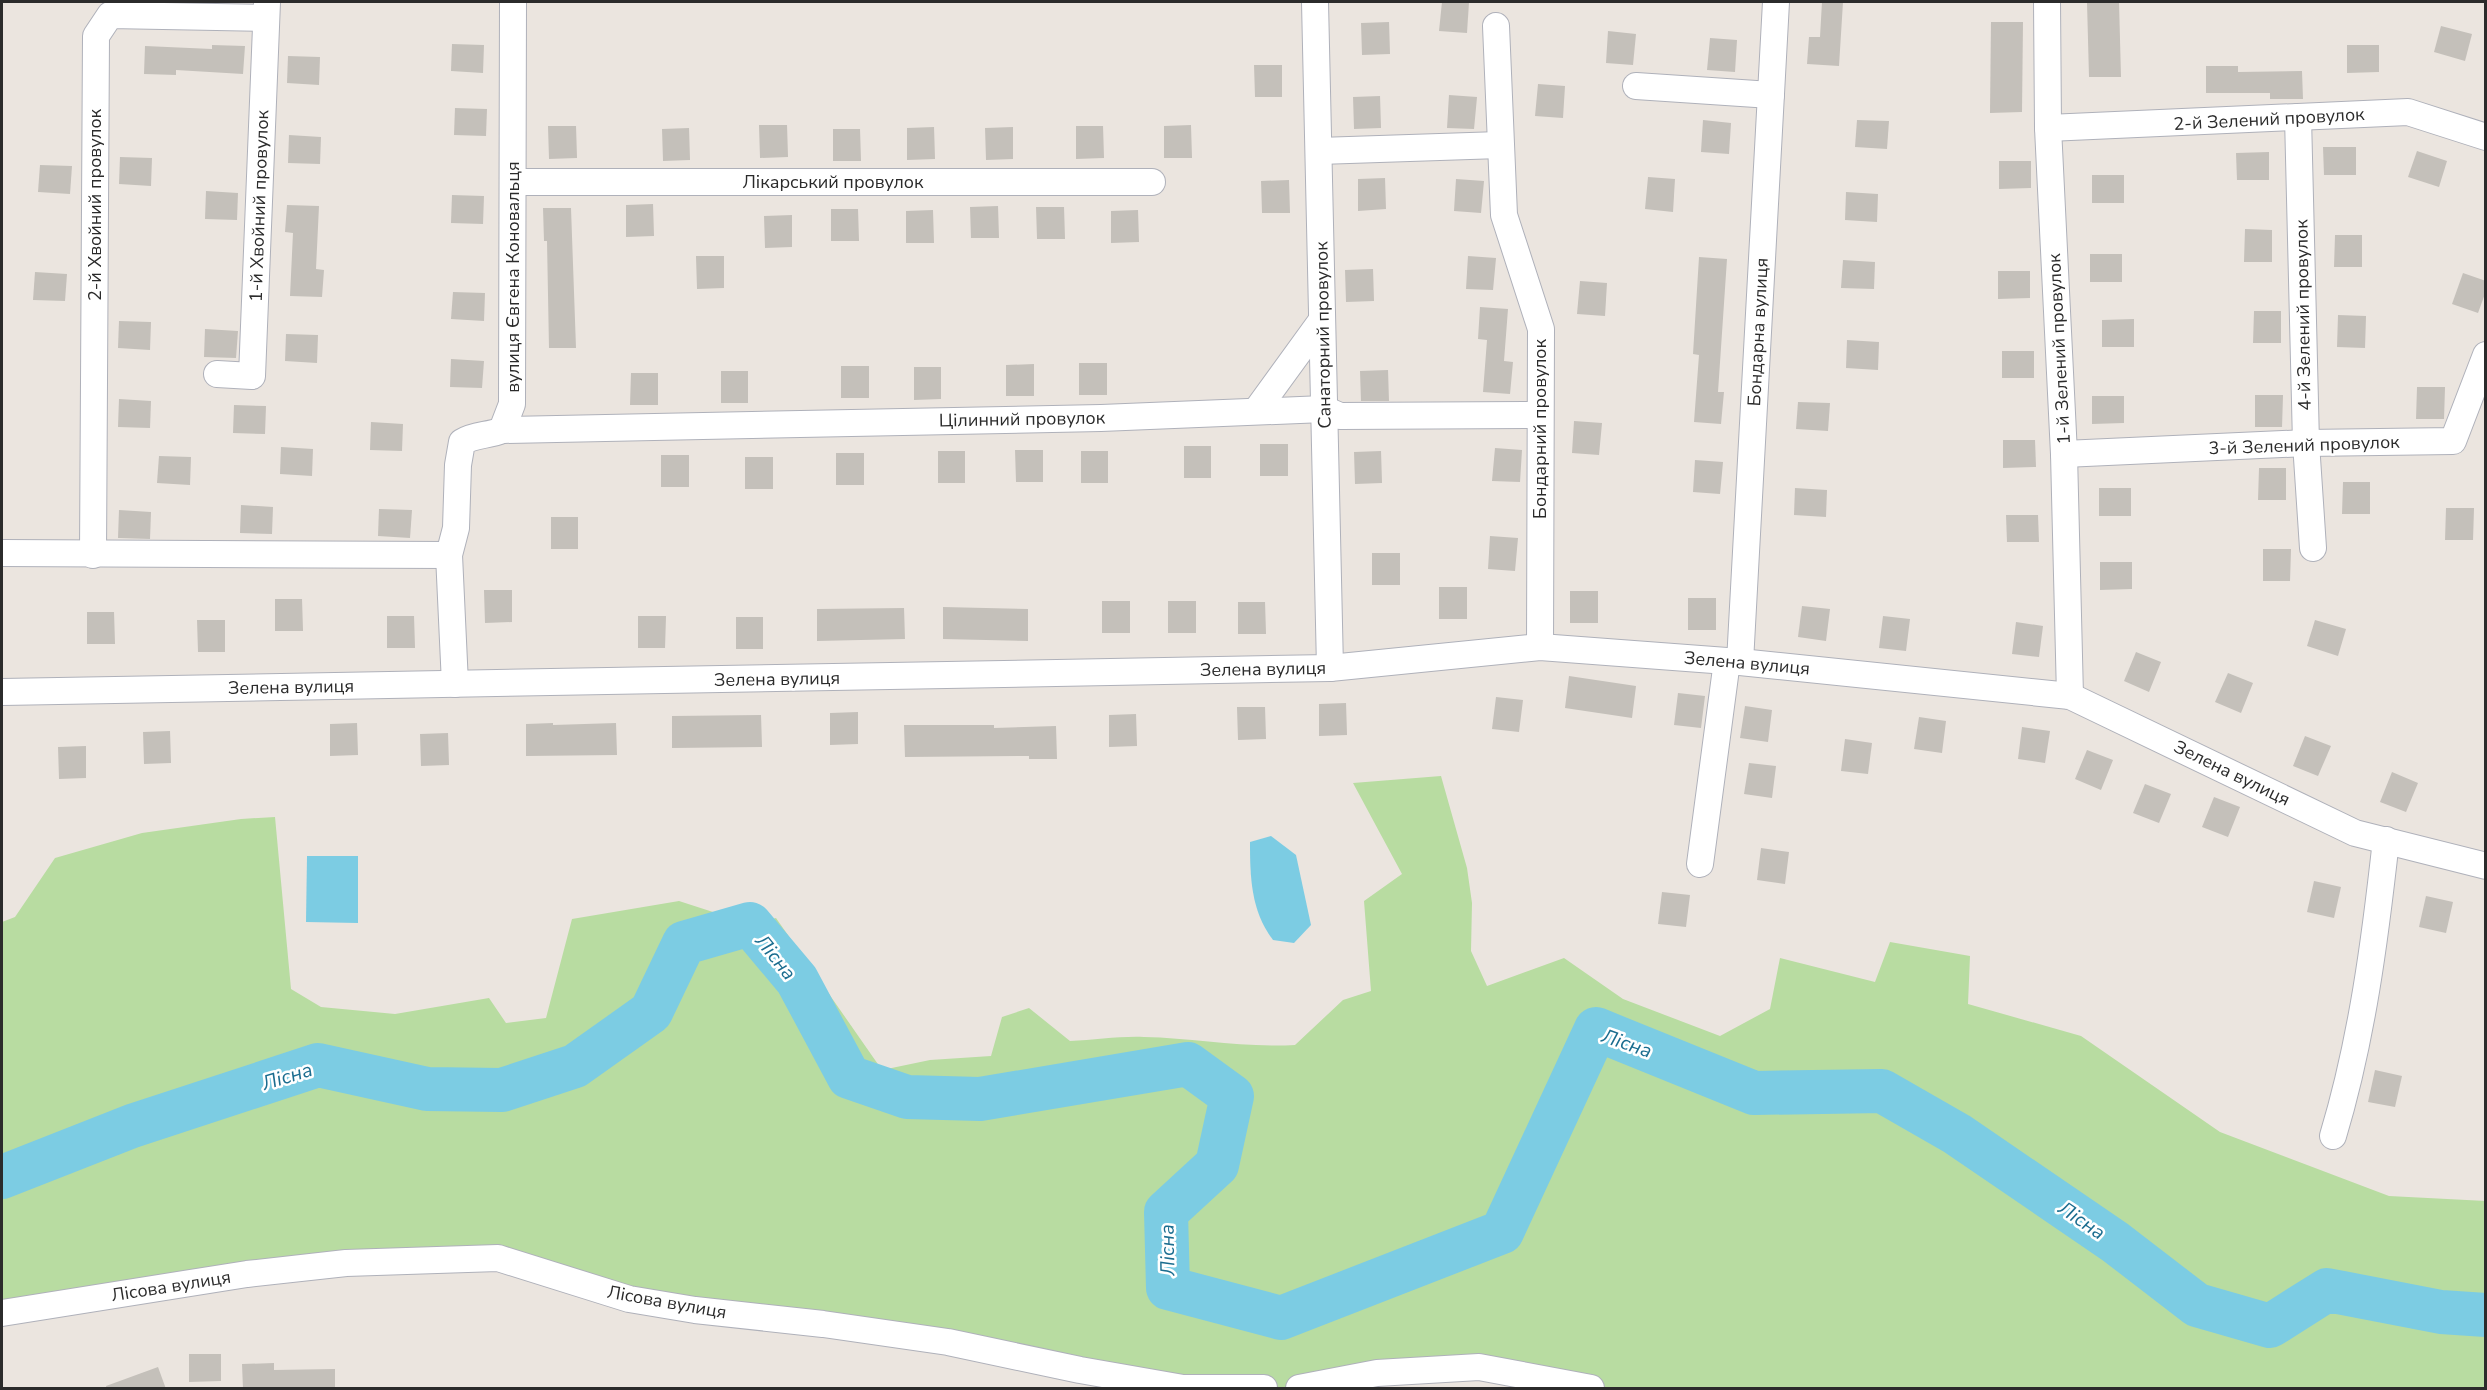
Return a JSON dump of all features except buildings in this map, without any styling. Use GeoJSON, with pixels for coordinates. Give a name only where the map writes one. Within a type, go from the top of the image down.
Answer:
{"type":"FeatureCollection","features":[{"type":"Feature","properties":{"kind":"street","name":"вулиця Євгена Коновальця"},"geometry":{"type":"LineString","coordinates":[[502,430],[512,404],[513,2]]}},
{"type":"Feature","properties":{"kind":"street","name":"Санаторний провулок"},"geometry":{"type":"LineString","coordinates":[[1315,2],[1330,668]]}},
{"type":"Feature","properties":{"kind":"street","name":"Бондарна вулиця"},"geometry":{"type":"LineString","coordinates":[[1700,864],[1733,661],[1776,2]]}},
{"type":"Feature","properties":{"kind":"street","name":"1-й Зелений провулок"},"geometry":{"type":"LineString","coordinates":[[2047,2],[2048,128],[2064,454],[2070,696]]}},
{"type":"Feature","properties":{"kind":"street","name":"1-й Хвойний провулок"},"geometry":{"type":"LineString","coordinates":[[217,374],[252,376],[266,10]]}},
{"type":"Feature","properties":{"kind":"street","name":"2-й Хвойний провулок"},"geometry":{"type":"LineString","coordinates":[[93,555],[96,36],[110,15],[266,10]]}},
{"type":"Feature","properties":{"kind":"street","name":"Бондарний провулок"},"geometry":{"type":"LineString","coordinates":[[1496,26],[1504,215],[1541,329],[1540,647]]}},
{"type":"Feature","properties":{"kind":"street"},"geometry":{"type":"LineString","coordinates":[[1636,86],[1771,95]]}},
{"type":"Feature","properties":{"kind":"street","name":"2-й Зелений провулок"},"geometry":{"type":"LineString","coordinates":[[2048,128],[2408,112],[2486,137]]}},
{"type":"Feature","properties":{"kind":"street","name":"4-й Зелений провулок"},"geometry":{"type":"LineString","coordinates":[[2298,117],[2306,443],[2313,548]]}},
{"type":"Feature","properties":{"kind":"street"},"geometry":{"type":"LineString","coordinates":[[1319,151],[1500,145]]}},
{"type":"Feature","properties":{"kind":"street","name":"Лікарський провулок"},"geometry":{"type":"LineString","coordinates":[[514,182],[1152,182]]}},
{"type":"Feature","properties":{"kind":"street"},"geometry":{"type":"LineString","coordinates":[[1256,411],[1322,320]]}},
{"type":"Feature","properties":{"kind":"street","name":"3-й Зелений провулок"},"geometry":{"type":"LineString","coordinates":[[2064,454],[2306,443],[2453,441],[2486,355]]}},
{"type":"Feature","properties":{"kind":"street","name":"Цілинний провулок"},"geometry":{"type":"LineString","coordinates":[[502,430],[1077,418],[1324,410],[1340,416],[1540,415]]}},
{"type":"Feature","properties":{"kind":"street"},"geometry":{"type":"LineString","coordinates":[[454,684],[449,555],[458,510],[458,465],[462,442],[471,436],[492,435],[502,430]]}},
{"type":"Feature","properties":{"kind":"street"},"geometry":{"type":"LineString","coordinates":[[2,553],[449,555]]}},
{"type":"Feature","properties":{"kind":"street","name":"Зелена вулиця"},"geometry":{"type":"LineString","coordinates":[[2,692],[1330,668],[1540,647],[1733,661],[2070,696],[2355,832],[2486,866]]}},
{"type":"Feature","properties":{"kind":"street"},"geometry":{"type":"LineString","coordinates":[[2333,1136],[2345,1096],[2374,941],[2386,840]]}},
{"type":"Feature","properties":{"kind":"street","name":"Лісова вулиця"},"geometry":{"type":"LineString","coordinates":[[2,1313],[247,1274],[345,1263],[498,1258],[629,1299],[694,1310],[823,1324],[948,1342],[1080,1370],[1183,1388],[1263,1389]]}},
{"type":"Feature","properties":{"kind":"street"},"geometry":{"type":"LineString","coordinates":[[1299,1389],[1377,1373],[1479,1367],[1591,1389]]}},
{"type":"Feature","properties":{"kind":"green space"},"geometry":{"type":"Polygon","coordinates":[[[1441,776],[1467,868],[1472,903],[1471,951],[1487,986],[1564,958],[1623,999],[1720,1036],[1770,1009],[1780,958],[1875,982],[1890,942],[1970,956],[1968,1004],[2081,1036],[2220,1132],[2389,1196],[2486,1201],[2485,1388],[1591,1388],[1479,1367],[1299,1388],[1183,1388],[695,1310],[498,1258],[2,1313],[2,922],[15,917],[55,858],[142,833],[241,819],[275,817],[291,989],[321,1007],[395,1014],[489,998],[506,1023],[546,1018],[572,919],[679,901],[750,924],[776,918],[882,1070],[930,1060],[991,1056],[1002,1017],[1029,1008],[1070,1041],[1144,1037],[1257,1045],[1295,1045],[1343,1000],[1371,991],[1364,901],[1402,874],[1353,783],[1441,776]]]}},
{"type":"Feature","properties":{"kind":"water"},"geometry":{"type":"Polygon","coordinates":[[[1271,836],[1296,855],[1311,925],[1294,943],[1273,940],[1260,918],[1253,894],[1250,842],[1271,836]]]}},
{"type":"Feature","properties":{"kind":"water"},"geometry":{"type":"Polygon","coordinates":[[[307,856],[358,856],[358,923],[306,922],[307,856]]]}},
{"type":"Feature","properties":{"kind":"waterway","name":"Лісна"},"geometry":{"type":"LineString","coordinates":[[2,1177],[132,1126],[318,1065],[427,1089],[502,1090],[575,1066],[651,1012],[684,943],[750,924],[797,980],[849,1077],[907,1097],[980,1099],[1188,1064],[1232,1096],[1217,1165],[1166,1212],[1168,1288],[1281,1318],[1502,1232],[1596,1029],[1754,1093],[1882,1091],[1957,1134],[2115,1242],[2197,1305],[2270,1326],[2327,1290],[2441,1312],[2486,1315]]}}]}
